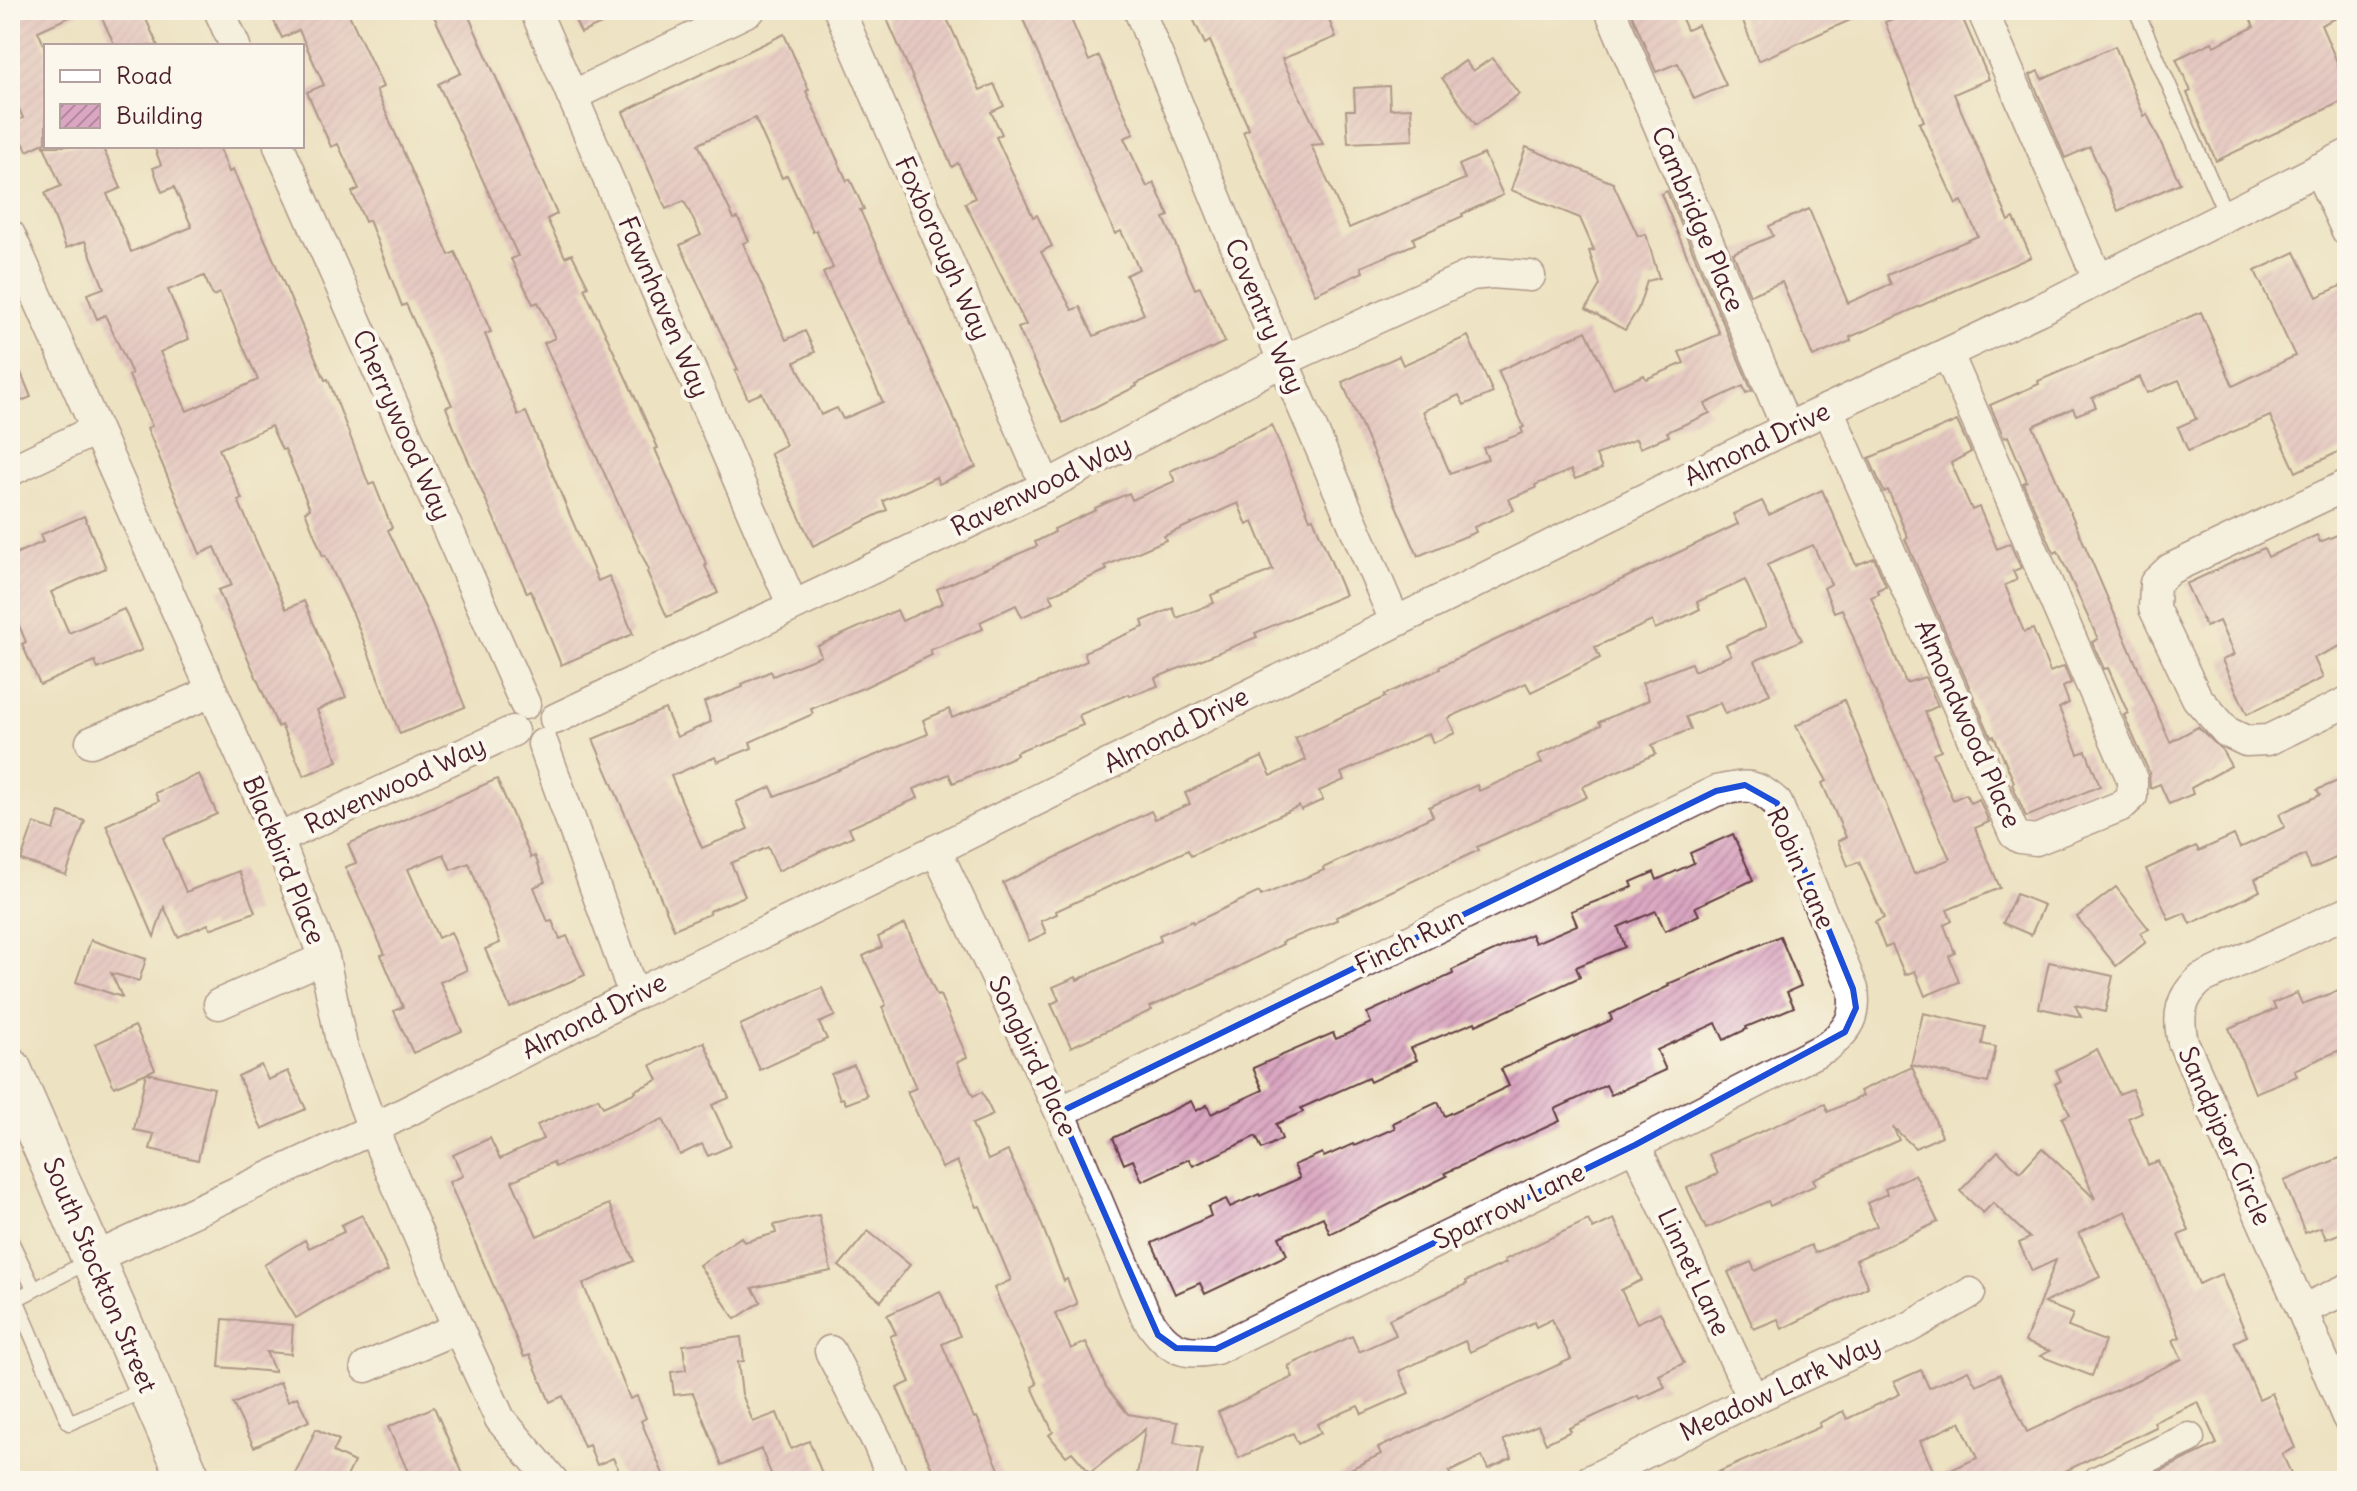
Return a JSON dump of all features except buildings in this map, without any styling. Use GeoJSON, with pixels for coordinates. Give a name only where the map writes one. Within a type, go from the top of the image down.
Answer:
{"type":"FeatureCollection","features":[{"type":"Feature","properties":{"kind":"street"},"geometry":{"type":"LineString","coordinates":[[219,10],[234,44]]}},
{"type":"Feature","properties":{"kind":"street","name":"Fawnhaven Way"},"geometry":{"type":"LineString","coordinates":[[535,10],[792,604]]}},
{"type":"Feature","properties":{"kind":"street"},"geometry":{"type":"LineString","coordinates":[[572,96],[750,10]]}},
{"type":"Feature","properties":{"kind":"street","name":"Foxborough Way"},"geometry":{"type":"LineString","coordinates":[[839,10],[1046,486]]}},
{"type":"Feature","properties":{"kind":"street","name":"Coventry Way"},"geometry":{"type":"LineString","coordinates":[[1139,10],[1283,361],[1395,621]]}},
{"type":"Feature","properties":{"kind":"street","name":"Cambridge Place"},"geometry":{"type":"LineString","coordinates":[[1610,10],[1787,428]]}},
{"type":"Feature","properties":{"kind":"street"},"geometry":{"type":"LineString","coordinates":[[1982,10],[2098,279]]}},
{"type":"Feature","properties":{"kind":"street","name":"Cherrywood Way"},"geometry":{"type":"LineString","coordinates":[[280,148],[525,704]]}},
{"type":"Feature","properties":{"kind":"street","name":"Almond Drive"},"geometry":{"type":"LineString","coordinates":[[94,1258],[373,1129],[634,995],[936,850],[1787,428],[1948,354],[2347,155]]}},
{"type":"Feature","properties":{"kind":"street"},"geometry":{"type":"LineString","coordinates":[[2318,169],[2347,231]]}},
{"type":"Feature","properties":{"kind":"street","name":"Blackbird Place"},"geometry":{"type":"LineString","coordinates":[[10,235],[278,839],[324,958],[342,1046],[373,1129],[458,1328],[500,1419],[553,1481]]}},
{"type":"Feature","properties":{"kind":"street","name":"Ravenwood Way"},"geometry":{"type":"LineString","coordinates":[[549,731],[792,604],[1046,486],[1283,361],[1471,275],[1530,276]]}},
{"type":"Feature","properties":{"kind":"street","name":"Almondwood Place"},"geometry":{"type":"LineString","coordinates":[[1828,409],[2014,834],[2036,840],[2121,806],[2132,796],[2132,779],[1948,354]]}},
{"type":"Feature","properties":{"kind":"street"},"geometry":{"type":"LineString","coordinates":[[10,471],[95,430]]}},
{"type":"Feature","properties":{"kind":"street"},"geometry":{"type":"LineString","coordinates":[[2347,485],[2170,569],[2155,583],[2154,608],[2197,698],[2227,732],[2246,741],[2268,740],[2347,702]]}},
{"type":"Feature","properties":{"kind":"street"},"geometry":{"type":"LineString","coordinates":[[91,742],[212,692]]}},
{"type":"Feature","properties":{"kind":"street"},"geometry":{"type":"LineString","coordinates":[[549,731],[536,746],[522,743],[513,731],[513,716],[525,704],[540,702],[552,712],[549,731],[634,995]]}},
{"type":"Feature","properties":{"kind":"street","name":"Ravenwood Way"},"geometry":{"type":"LineString","coordinates":[[278,839],[513,731]]}},
{"type":"Feature","properties":{"kind":"street","name":"Finch Run"},"geometry":{"type":"LineString","coordinates":[[1060,1112],[1716,791],[1745,785],[1762,790]]}},
{"type":"Feature","properties":{"kind":"street","name":"Robin Lane"},"geometry":{"type":"LineString","coordinates":[[1762,790],[1777,803],[1837,949]]}},
{"type":"Feature","properties":{"kind":"street","name":"Songbird Place"},"geometry":{"type":"LineString","coordinates":[[936,850],[1060,1112],[1124,1265]]}},
{"type":"Feature","properties":{"kind":"street","name":"Sandpiper Circle"},"geometry":{"type":"LineString","coordinates":[[2347,912],[2201,979],[2191,988],[2179,1010],[2183,1042],[2347,1417]]}},
{"type":"Feature","properties":{"kind":"street","name":"Sparrow Lane"},"geometry":{"type":"LineString","coordinates":[[1124,1265],[1145,1314],[1158,1335],[1176,1348],[1201,1352],[1216,1349],[1635,1145],[1828,1046],[1845,1032],[1856,1008],[1853,989],[1837,949]]}},
{"type":"Feature","properties":{"kind":"street"},"geometry":{"type":"LineString","coordinates":[[219,1004],[324,958]]}},
{"type":"Feature","properties":{"kind":"street","name":"South Stockton Street"},"geometry":{"type":"LineString","coordinates":[[10,1069],[25,1116],[94,1258],[190,1481]]}},
{"type":"Feature","properties":{"kind":"street","name":"Linnet Lane"},"geometry":{"type":"LineString","coordinates":[[1635,1145],[1753,1399]]}},
{"type":"Feature","properties":{"kind":"street"},"geometry":{"type":"LineString","coordinates":[[2302,1310],[2347,1289]]}},
{"type":"Feature","properties":{"kind":"street","name":"Meadow Lark Way"},"geometry":{"type":"LineString","coordinates":[[1589,1481],[1753,1399],[1910,1327],[1970,1293]]}},
{"type":"Feature","properties":{"kind":"street"},"geometry":{"type":"LineString","coordinates":[[366,1367],[458,1328]]}},
{"type":"Feature","properties":{"kind":"street"},"geometry":{"type":"LineString","coordinates":[[830,1351],[877,1441],[894,1481]]}},
{"type":"Feature","properties":{"kind":"street"},"geometry":{"type":"LineString","coordinates":[[2098,1481],[2189,1438]]}},
{"type":"Feature","properties":{"kind":"lane"},"geometry":{"type":"LineString","coordinates":[[2136,10],[2226,215]]}},
{"type":"Feature","properties":{"kind":"lane"},"geometry":{"type":"LineString","coordinates":[[10,1239],[34,1289]]}},
{"type":"Feature","properties":{"kind":"lane","name":"Almond Drive"},"geometry":{"type":"LineString","coordinates":[[13,1305],[34,1289],[94,1258]]}},
{"type":"Feature","properties":{"kind":"lane"},"geometry":{"type":"LineString","coordinates":[[13,1305],[69,1423],[149,1389]]}},
{"type":"Feature","properties":{"kind":"highlighted area"},"geometry":{"type":"Polygon","coordinates":[[[1745,785],[1777,803],[1853,989],[1856,1008],[1845,1032],[1635,1145],[1216,1349],[1176,1348],[1158,1335],[1060,1112],[1716,791],[1745,785]]]}}]}
